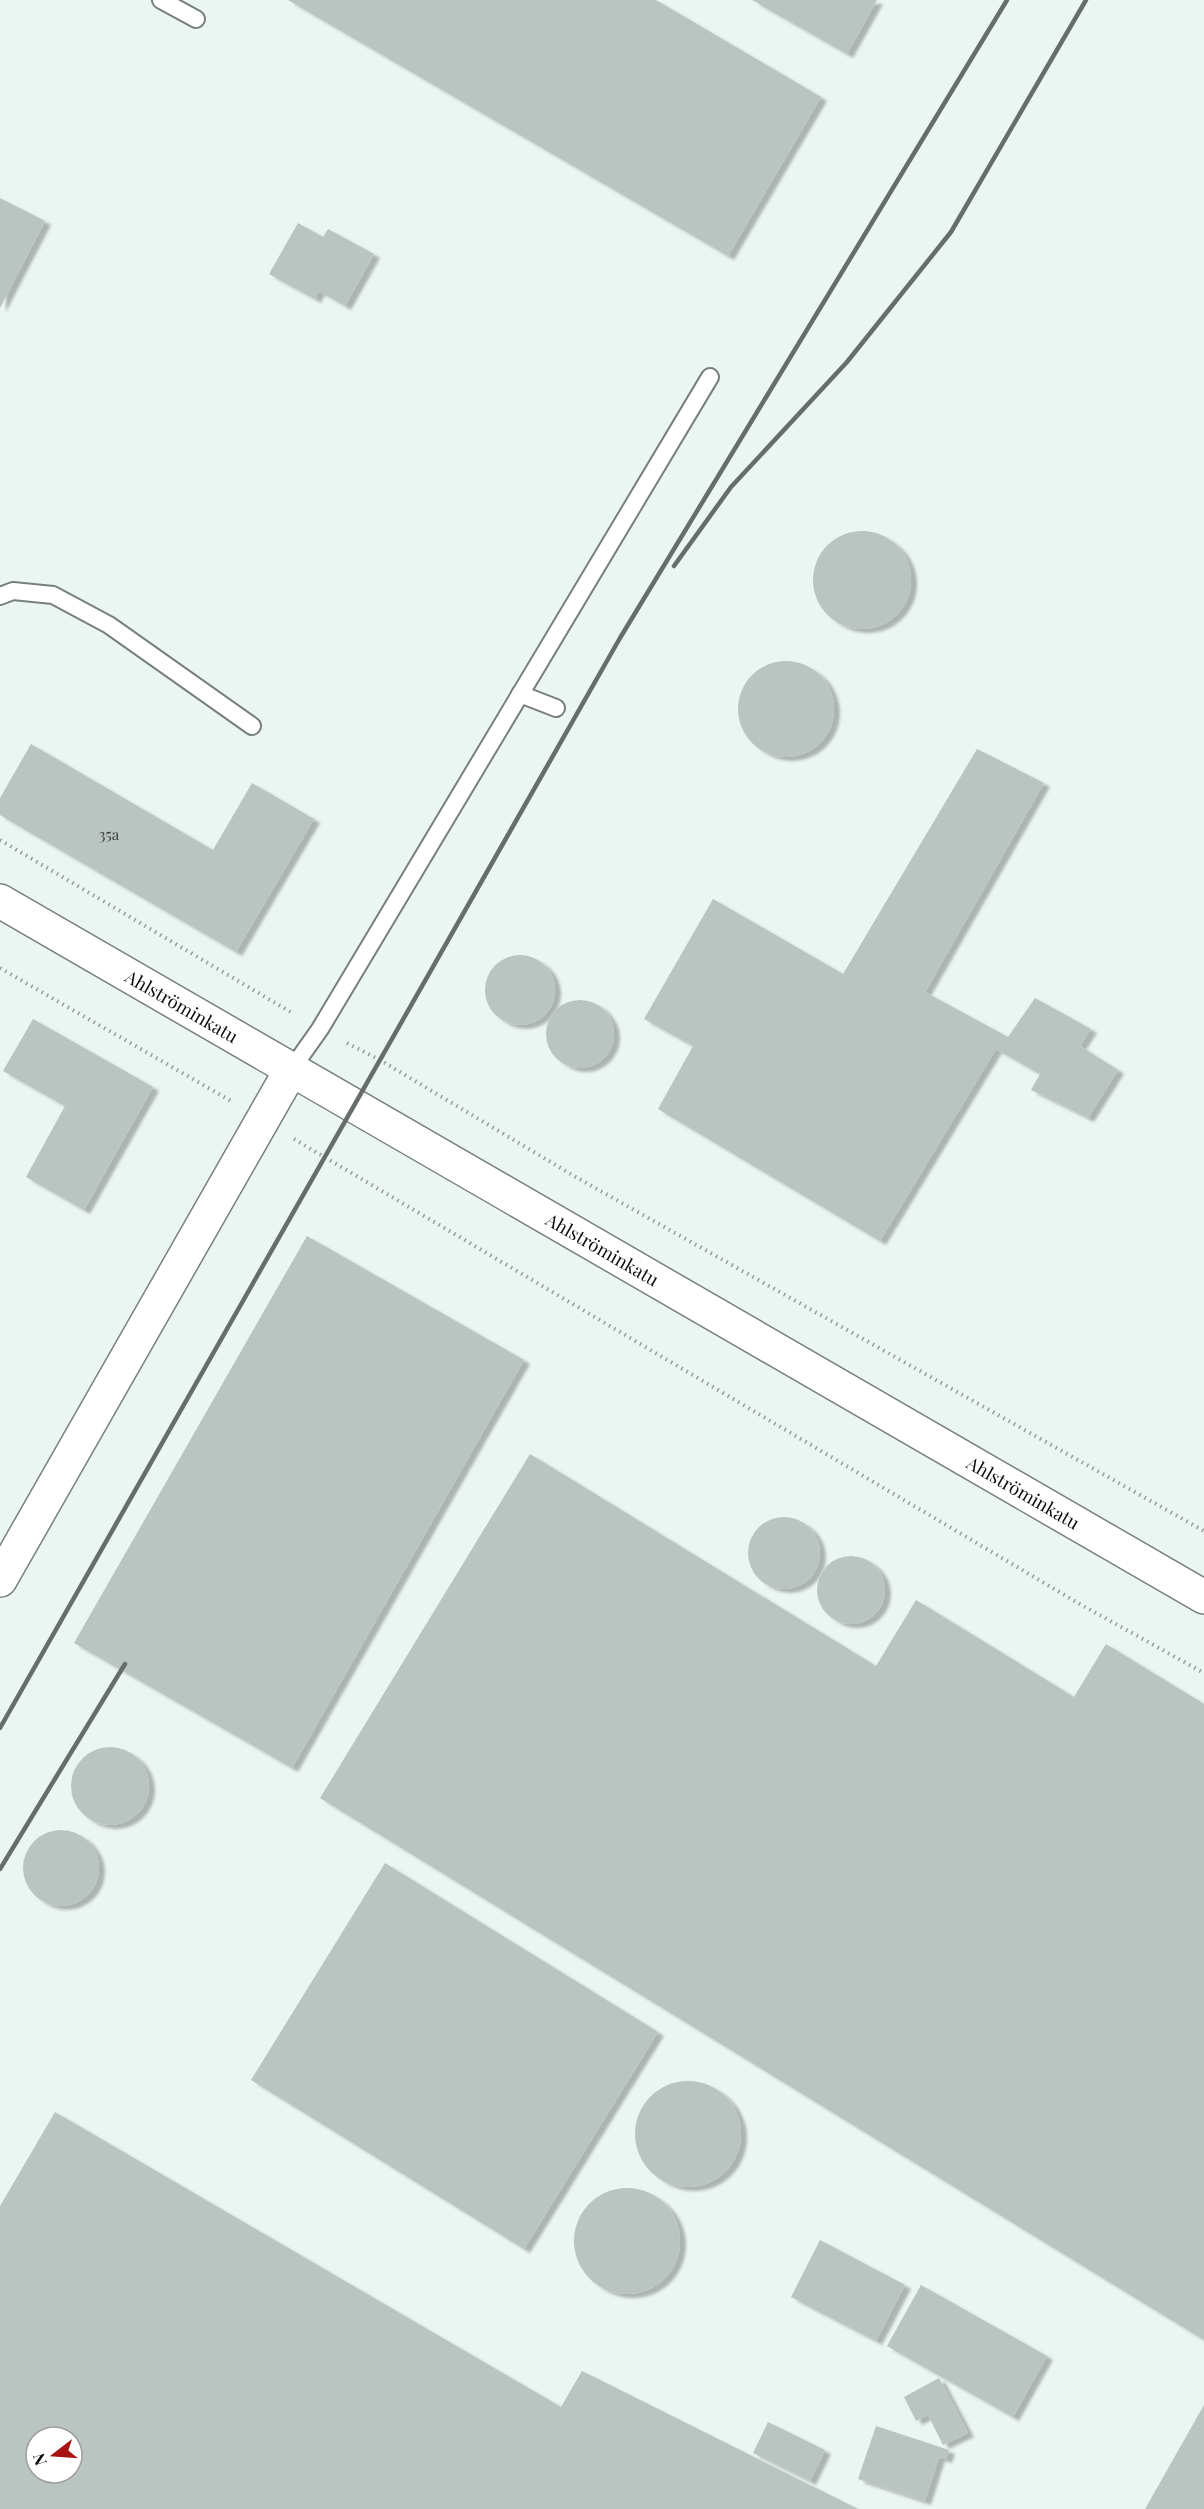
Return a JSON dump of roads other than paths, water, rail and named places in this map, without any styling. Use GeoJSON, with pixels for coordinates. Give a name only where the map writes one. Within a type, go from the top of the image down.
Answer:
{"type":"FeatureCollection","features":[{"type":"Feature","properties":{"kind":"street","name":"Ahlströminkatu"},"geometry":{"type":"LineString","coordinates":[[0,901],[1204,1597]]}},
{"type":"Feature","properties":{"kind":"street"},"geometry":{"type":"LineString","coordinates":[[0,1580],[291,1070]]}},
{"type":"Feature","properties":{"kind":"lane"},"geometry":{"type":"LineString","coordinates":[[161,0],[196,19]]}},
{"type":"Feature","properties":{"kind":"lane"},"geometry":{"type":"LineString","coordinates":[[291,1070],[320,1029],[710,377]]}},
{"type":"Feature","properties":{"kind":"lane"},"geometry":{"type":"LineString","coordinates":[[0,596],[14,591],[53,594],[109,625],[252,726]]}},
{"type":"Feature","properties":{"kind":"lane"},"geometry":{"type":"LineString","coordinates":[[520,694],[556,708]]}},
{"type":"Feature","properties":{"kind":"railway"},"geometry":{"type":"LineString","coordinates":[[0,1728],[620,638],[1007,0]]}},
{"type":"Feature","properties":{"kind":"railway"},"geometry":{"type":"LineString","coordinates":[[674,566],[731,487],[847,362],[951,232],[1086,0]]}},
{"type":"Feature","properties":{"kind":"railway"},"geometry":{"type":"LineString","coordinates":[[0,1869],[125,1664]]}}]}
